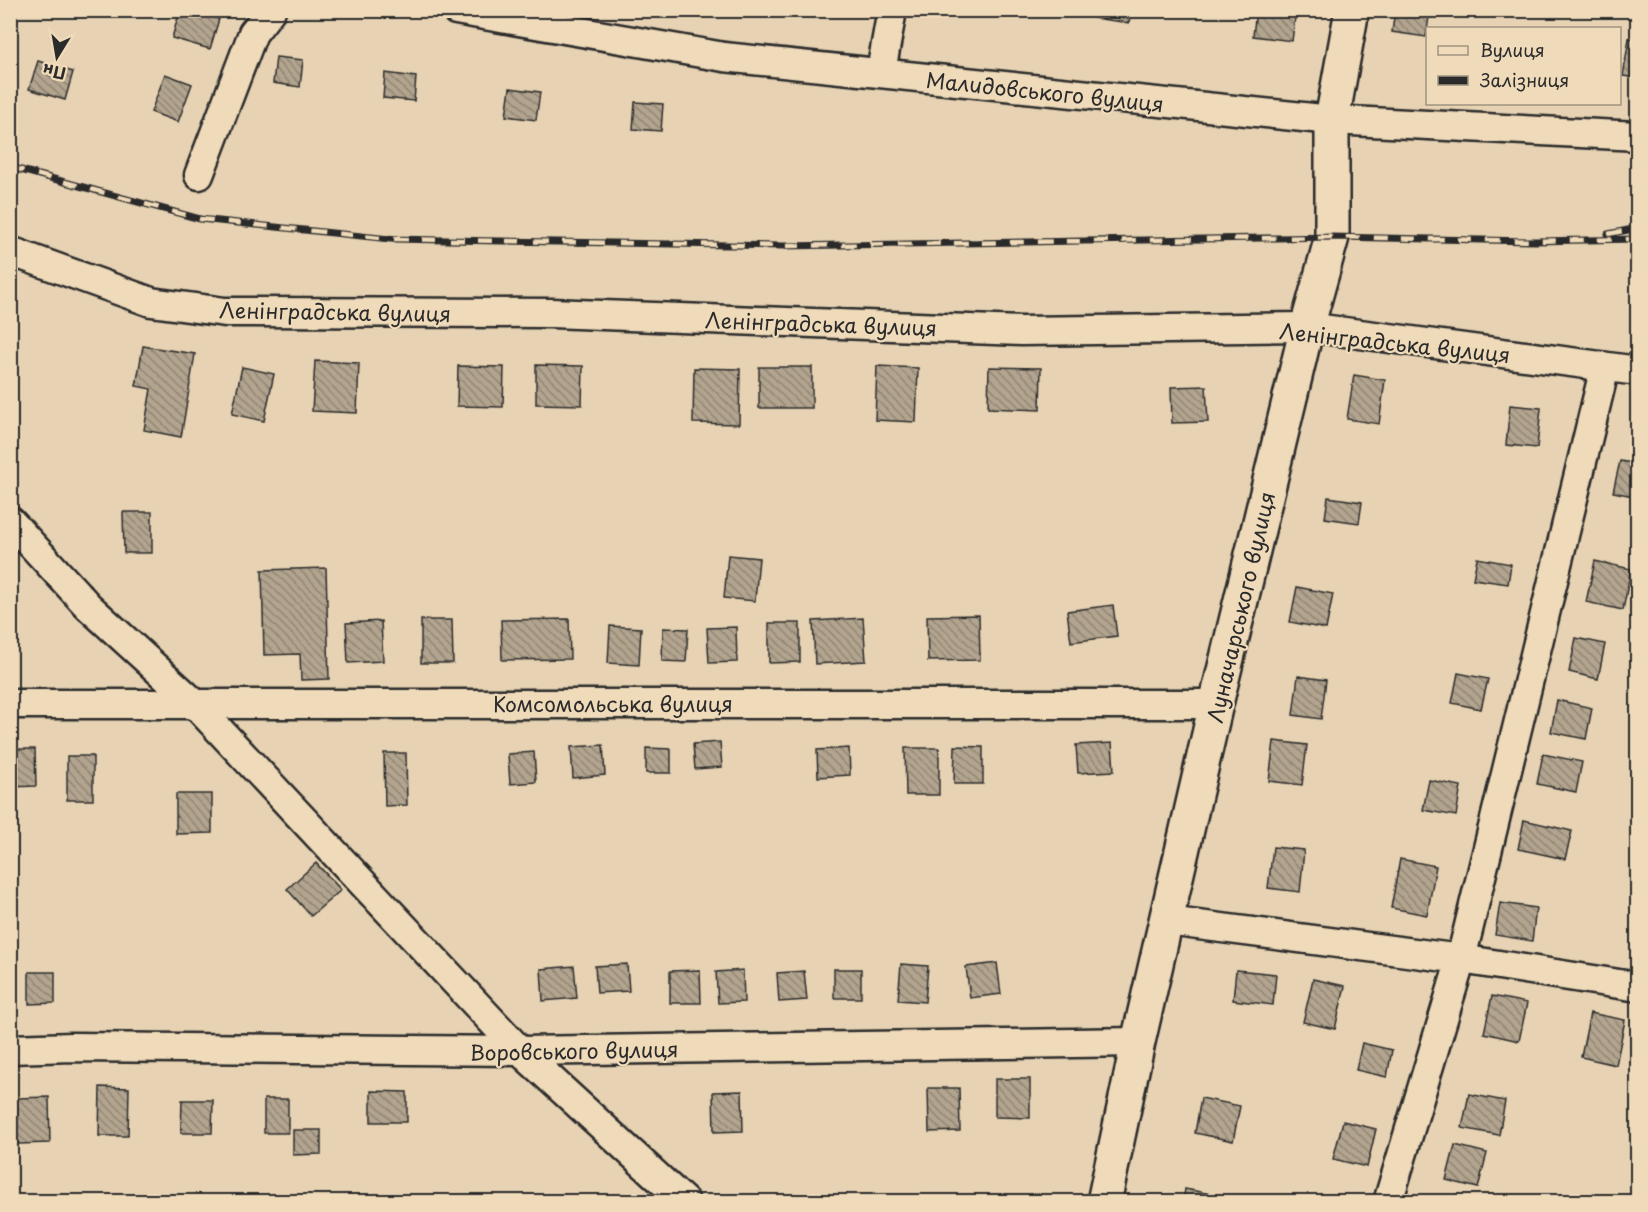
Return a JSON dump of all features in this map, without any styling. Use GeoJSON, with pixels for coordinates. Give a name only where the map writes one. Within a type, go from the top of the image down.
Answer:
{"type":"FeatureCollection","features":[{"type":"Feature","properties":{"kind":"main road","name":"Луначарського вулиця"},"geometry":{"type":"LineString","coordinates":[[1104,1202],[1138,1042],[1216,704],[1307,327],[1332,237],[1332,120],[1352,10]]}},
{"type":"Feature","properties":{"kind":"street"},"geometry":{"type":"LineString","coordinates":[[199,174],[254,33],[270,10]]}},
{"type":"Feature","properties":{"kind":"street","name":"Малидовського вулиця"},"geometry":{"type":"LineString","coordinates":[[456,10],[724,57],[1332,120],[1638,136]]}},
{"type":"Feature","properties":{"kind":"street"},"geometry":{"type":"LineString","coordinates":[[881,72],[892,10]]}},
{"type":"Feature","properties":{"kind":"street","name":"Ленінградська вулиця"},"geometry":{"type":"LineString","coordinates":[[10,251],[151,302],[225,312],[551,313],[1021,330],[1307,327],[1638,370]]}},
{"type":"Feature","properties":{"kind":"street"},"geometry":{"type":"LineString","coordinates":[[1388,1202],[1461,959],[1605,367]]}},
{"type":"Feature","properties":{"kind":"street"},"geometry":{"type":"LineString","coordinates":[[10,521],[88,606],[194,703],[520,1051],[685,1202]]}},
{"type":"Feature","properties":{"kind":"street","name":"Комсомольська вулиця"},"geometry":{"type":"LineString","coordinates":[[10,704],[1216,704]]}},
{"type":"Feature","properties":{"kind":"street"},"geometry":{"type":"LineString","coordinates":[[1167,921],[1461,959],[1638,987]]}},
{"type":"Feature","properties":{"kind":"street","name":"Воровського вулиця"},"geometry":{"type":"LineString","coordinates":[[10,1049],[72,1047],[520,1051],[1138,1042]]}},
{"type":"Feature","properties":{"kind":"building"},"geometry":{"type":"Polygon","coordinates":[[[180,10],[219,19],[210,49],[172,38],[180,10]]]}},
{"type":"Feature","properties":{"kind":"building"},"geometry":{"type":"Polygon","coordinates":[[[1095,10],[1131,10],[1129,23],[1094,18],[1095,10]]]}},
{"type":"Feature","properties":{"kind":"building"},"geometry":{"type":"Polygon","coordinates":[[[1256,10],[1296,10],[1292,41],[1253,36],[1256,10]]]}},
{"type":"Feature","properties":{"kind":"building"},"geometry":{"type":"Polygon","coordinates":[[[1395,10],[1430,10],[1426,37],[1392,32],[1395,10]]]}},
{"type":"Feature","properties":{"kind":"building"},"geometry":{"type":"Polygon","coordinates":[[[1629,38],[1638,39],[1638,78],[1623,76],[1629,38]]]}},
{"type":"Feature","properties":{"kind":"building"},"geometry":{"type":"Polygon","coordinates":[[[276,57],[303,60],[300,87],[273,83],[276,57]]]}},
{"type":"Feature","properties":{"kind":"building"},"geometry":{"type":"Polygon","coordinates":[[[38,61],[73,72],[65,100],[29,89],[38,61]]]}},
{"type":"Feature","properties":{"kind":"building"},"geometry":{"type":"Polygon","coordinates":[[[385,73],[416,77],[414,101],[383,98],[385,73]]]}},
{"type":"Feature","properties":{"kind":"building"},"geometry":{"type":"Polygon","coordinates":[[[165,74],[192,84],[178,122],[151,112],[165,74]]]}},
{"type":"Feature","properties":{"kind":"building"},"geometry":{"type":"Polygon","coordinates":[[[510,88],[540,92],[536,120],[506,116],[510,88]]]}},
{"type":"Feature","properties":{"kind":"building"},"geometry":{"type":"Polygon","coordinates":[[[635,102],[663,104],[661,131],[633,129],[635,102]]]}},
{"type":"Feature","properties":{"kind":"building"},"geometry":{"type":"Polygon","coordinates":[[[143,346],[195,354],[181,437],[144,430],[151,389],[136,386],[143,346]]]}},
{"type":"Feature","properties":{"kind":"building"},"geometry":{"type":"Polygon","coordinates":[[[315,361],[359,363],[357,413],[312,411],[315,361]]]}},
{"type":"Feature","properties":{"kind":"building"},"geometry":{"type":"Polygon","coordinates":[[[536,365],[583,366],[582,405],[536,404],[536,365]]]}},
{"type":"Feature","properties":{"kind":"building"},"geometry":{"type":"Polygon","coordinates":[[[458,366],[504,367],[503,407],[457,406],[458,366]]]}},
{"type":"Feature","properties":{"kind":"building"},"geometry":{"type":"Polygon","coordinates":[[[877,366],[918,368],[916,422],[875,420],[877,366]]]}},
{"type":"Feature","properties":{"kind":"building"},"geometry":{"type":"Polygon","coordinates":[[[242,367],[274,374],[264,421],[232,414],[242,367]]]}},
{"type":"Feature","properties":{"kind":"building"},"geometry":{"type":"Polygon","coordinates":[[[759,367],[812,367],[812,408],[759,408],[759,367]]]}},
{"type":"Feature","properties":{"kind":"building"},"geometry":{"type":"Polygon","coordinates":[[[989,367],[1041,368],[1040,410],[988,408],[989,367]]]}},
{"type":"Feature","properties":{"kind":"building"},"geometry":{"type":"Polygon","coordinates":[[[694,368],[740,369],[739,424],[693,423],[694,368]]]}},
{"type":"Feature","properties":{"kind":"building"},"geometry":{"type":"Polygon","coordinates":[[[1354,375],[1385,380],[1379,424],[1347,419],[1354,375]]]}},
{"type":"Feature","properties":{"kind":"building"},"geometry":{"type":"Polygon","coordinates":[[[1206,386],[1208,422],[1172,423],[1171,387],[1206,386]]]}},
{"type":"Feature","properties":{"kind":"building"},"geometry":{"type":"Polygon","coordinates":[[[1510,405],[1541,408],[1537,448],[1506,445],[1510,405]]]}},
{"type":"Feature","properties":{"kind":"building"},"geometry":{"type":"Polygon","coordinates":[[[1620,461],[1638,464],[1638,497],[1613,492],[1620,461]]]}},
{"type":"Feature","properties":{"kind":"building"},"geometry":{"type":"Polygon","coordinates":[[[1328,497],[1362,502],[1359,523],[1325,518],[1328,497]]]}},
{"type":"Feature","properties":{"kind":"building"},"geometry":{"type":"Polygon","coordinates":[[[123,512],[152,512],[152,553],[124,553],[123,512]]]}},
{"type":"Feature","properties":{"kind":"building"},"geometry":{"type":"Polygon","coordinates":[[[728,555],[759,558],[755,601],[724,598],[728,555]]]}},
{"type":"Feature","properties":{"kind":"building"},"geometry":{"type":"Polygon","coordinates":[[[1477,558],[1511,564],[1508,584],[1473,579],[1477,558]]]}},
{"type":"Feature","properties":{"kind":"building"},"geometry":{"type":"Polygon","coordinates":[[[1595,561],[1631,569],[1623,610],[1586,602],[1595,561]]]}},
{"type":"Feature","properties":{"kind":"building"},"geometry":{"type":"Polygon","coordinates":[[[326,568],[329,679],[301,680],[300,654],[264,655],[262,570],[326,568]]]}},
{"type":"Feature","properties":{"kind":"building"},"geometry":{"type":"Polygon","coordinates":[[[1297,587],[1333,594],[1326,629],[1290,622],[1297,587]]]}},
{"type":"Feature","properties":{"kind":"building"},"geometry":{"type":"Polygon","coordinates":[[[1113,605],[1117,636],[1071,642],[1067,611],[1113,605]]]}},
{"type":"Feature","properties":{"kind":"building"},"geometry":{"type":"Polygon","coordinates":[[[979,615],[980,660],[928,661],[927,616],[979,615]]]}},
{"type":"Feature","properties":{"kind":"building"},"geometry":{"type":"Polygon","coordinates":[[[863,618],[866,661],[815,664],[813,621],[863,618]]]}},
{"type":"Feature","properties":{"kind":"building"},"geometry":{"type":"Polygon","coordinates":[[[569,619],[570,659],[502,660],[501,620],[569,619]]]}},
{"type":"Feature","properties":{"kind":"building"},"geometry":{"type":"Polygon","coordinates":[[[421,620],[452,620],[453,663],[421,663],[421,620]]]}},
{"type":"Feature","properties":{"kind":"building"},"geometry":{"type":"Polygon","coordinates":[[[381,621],[383,661],[348,663],[346,623],[381,621]]]}},
{"type":"Feature","properties":{"kind":"building"},"geometry":{"type":"Polygon","coordinates":[[[769,623],[800,623],[800,662],[769,663],[769,623]]]}},
{"type":"Feature","properties":{"kind":"building"},"geometry":{"type":"Polygon","coordinates":[[[610,626],[641,628],[639,665],[608,663],[610,626]]]}},
{"type":"Feature","properties":{"kind":"building"},"geometry":{"type":"Polygon","coordinates":[[[736,627],[737,662],[709,663],[707,628],[736,627]]]}},
{"type":"Feature","properties":{"kind":"building"},"geometry":{"type":"Polygon","coordinates":[[[663,628],[688,629],[686,662],[662,661],[663,628]]]}},
{"type":"Feature","properties":{"kind":"building"},"geometry":{"type":"Polygon","coordinates":[[[1576,638],[1605,644],[1598,679],[1569,672],[1576,638]]]}},
{"type":"Feature","properties":{"kind":"building"},"geometry":{"type":"Polygon","coordinates":[[[1458,673],[1488,679],[1481,709],[1452,703],[1458,673]]]}},
{"type":"Feature","properties":{"kind":"building"},"geometry":{"type":"Polygon","coordinates":[[[1298,676],[1326,680],[1321,719],[1293,715],[1298,676]]]}},
{"type":"Feature","properties":{"kind":"building"},"geometry":{"type":"Polygon","coordinates":[[[1557,700],[1592,708],[1586,739],[1551,732],[1557,700]]]}},
{"type":"Feature","properties":{"kind":"building"},"geometry":{"type":"Polygon","coordinates":[[[1274,741],[1307,745],[1302,785],[1269,781],[1274,741]]]}},
{"type":"Feature","properties":{"kind":"building"},"geometry":{"type":"Polygon","coordinates":[[[720,742],[722,767],[695,769],[693,744],[720,742]]]}},
{"type":"Feature","properties":{"kind":"building"},"geometry":{"type":"Polygon","coordinates":[[[1112,743],[1114,771],[1078,773],[1076,745],[1112,743]]]}},
{"type":"Feature","properties":{"kind":"building"},"geometry":{"type":"Polygon","coordinates":[[[603,745],[605,775],[573,778],[571,747],[603,745]]]}},
{"type":"Feature","properties":{"kind":"building"},"geometry":{"type":"Polygon","coordinates":[[[955,746],[983,747],[983,784],[954,784],[955,746]]]}},
{"type":"Feature","properties":{"kind":"building"},"geometry":{"type":"Polygon","coordinates":[[[646,748],[671,749],[671,773],[646,773],[646,748]]]}},
{"type":"Feature","properties":{"kind":"building"},"geometry":{"type":"Polygon","coordinates":[[[849,748],[850,775],[818,777],[817,750],[849,748]]]}},
{"type":"Feature","properties":{"kind":"building"},"geometry":{"type":"Polygon","coordinates":[[[905,748],[939,748],[939,795],[906,795],[905,748]]]}},
{"type":"Feature","properties":{"kind":"building"},"geometry":{"type":"Polygon","coordinates":[[[10,749],[35,749],[36,786],[10,787],[10,749]]]}},
{"type":"Feature","properties":{"kind":"building"},"geometry":{"type":"Polygon","coordinates":[[[534,752],[536,782],[510,784],[508,754],[534,752]]]}},
{"type":"Feature","properties":{"kind":"building"},"geometry":{"type":"Polygon","coordinates":[[[384,753],[406,753],[407,805],[385,806],[384,753]]]}},
{"type":"Feature","properties":{"kind":"building"},"geometry":{"type":"Polygon","coordinates":[[[1543,754],[1582,762],[1576,792],[1537,784],[1543,754]]]}},
{"type":"Feature","properties":{"kind":"building"},"geometry":{"type":"Polygon","coordinates":[[[67,756],[93,756],[93,800],[67,800],[67,756]]]}},
{"type":"Feature","properties":{"kind":"building"},"geometry":{"type":"Polygon","coordinates":[[[1429,780],[1461,786],[1456,816],[1423,810],[1429,780]]]}},
{"type":"Feature","properties":{"kind":"building"},"geometry":{"type":"Polygon","coordinates":[[[176,794],[212,794],[212,833],[176,834],[176,794]]]}},
{"type":"Feature","properties":{"kind":"building"},"geometry":{"type":"Polygon","coordinates":[[[1524,820],[1572,831],[1565,859],[1518,849],[1524,820]]]}},
{"type":"Feature","properties":{"kind":"building"},"geometry":{"type":"Polygon","coordinates":[[[1273,847],[1304,850],[1300,892],[1268,888],[1273,847]]]}},
{"type":"Feature","properties":{"kind":"building"},"geometry":{"type":"Polygon","coordinates":[[[1400,859],[1436,866],[1427,915],[1391,908],[1400,859]]]}},
{"type":"Feature","properties":{"kind":"building"},"geometry":{"type":"Polygon","coordinates":[[[316,863],[341,890],[311,916],[287,889],[316,863]]]}},
{"type":"Feature","properties":{"kind":"building"},"geometry":{"type":"Polygon","coordinates":[[[1500,903],[1536,908],[1532,941],[1495,935],[1500,903]]]}},
{"type":"Feature","properties":{"kind":"building"},"geometry":{"type":"Polygon","coordinates":[[[997,963],[1001,994],[970,998],[966,967],[997,963]]]}},
{"type":"Feature","properties":{"kind":"building"},"geometry":{"type":"Polygon","coordinates":[[[627,964],[629,991],[597,993],[595,966],[627,964]]]}},
{"type":"Feature","properties":{"kind":"building"},"geometry":{"type":"Polygon","coordinates":[[[901,964],[928,966],[925,1002],[898,1000],[901,964]]]}},
{"type":"Feature","properties":{"kind":"building"},"geometry":{"type":"Polygon","coordinates":[[[574,966],[577,998],[543,1001],[541,969],[574,966]]]}},
{"type":"Feature","properties":{"kind":"building"},"geometry":{"type":"Polygon","coordinates":[[[834,969],[861,969],[861,998],[834,998],[834,969]]]}},
{"type":"Feature","properties":{"kind":"building"},"geometry":{"type":"Polygon","coordinates":[[[700,970],[701,1003],[670,1003],[670,971],[700,970]]]}},
{"type":"Feature","properties":{"kind":"building"},"geometry":{"type":"Polygon","coordinates":[[[743,970],[744,1002],[718,1003],[716,972],[743,970]]]}},
{"type":"Feature","properties":{"kind":"building"},"geometry":{"type":"Polygon","coordinates":[[[1236,970],[1276,974],[1273,1005],[1233,1000],[1236,970]]]}},
{"type":"Feature","properties":{"kind":"building"},"geometry":{"type":"Polygon","coordinates":[[[804,971],[807,1000],[779,1002],[777,973],[804,971]]]}},
{"type":"Feature","properties":{"kind":"building"},"geometry":{"type":"Polygon","coordinates":[[[29,972],[55,972],[55,1003],[29,1004],[29,972]]]}},
{"type":"Feature","properties":{"kind":"building"},"geometry":{"type":"Polygon","coordinates":[[[1313,979],[1345,986],[1335,1029],[1303,1022],[1313,979]]]}},
{"type":"Feature","properties":{"kind":"building"},"geometry":{"type":"Polygon","coordinates":[[[1492,996],[1527,1003],[1519,1041],[1484,1033],[1492,996]]]}},
{"type":"Feature","properties":{"kind":"building"},"geometry":{"type":"Polygon","coordinates":[[[1590,1013],[1625,1020],[1616,1065],[1581,1057],[1590,1013]]]}},
{"type":"Feature","properties":{"kind":"building"},"geometry":{"type":"Polygon","coordinates":[[[1362,1043],[1392,1050],[1387,1077],[1356,1070],[1362,1043]]]}},
{"type":"Feature","properties":{"kind":"building"},"geometry":{"type":"Polygon","coordinates":[[[995,1079],[1030,1079],[1030,1118],[995,1117],[995,1079]]]}},
{"type":"Feature","properties":{"kind":"building"},"geometry":{"type":"Polygon","coordinates":[[[100,1087],[129,1088],[128,1136],[99,1136],[100,1087]]]}},
{"type":"Feature","properties":{"kind":"building"},"geometry":{"type":"Polygon","coordinates":[[[928,1088],[959,1088],[960,1131],[929,1132],[928,1088]]]}},
{"type":"Feature","properties":{"kind":"building"},"geometry":{"type":"Polygon","coordinates":[[[371,1091],[407,1092],[407,1122],[371,1122],[371,1091]]]}},
{"type":"Feature","properties":{"kind":"building"},"geometry":{"type":"Polygon","coordinates":[[[742,1091],[743,1131],[714,1132],[713,1092],[742,1091]]]}},
{"type":"Feature","properties":{"kind":"building"},"geometry":{"type":"Polygon","coordinates":[[[1469,1094],[1505,1101],[1499,1135],[1462,1128],[1469,1094]]]}},
{"type":"Feature","properties":{"kind":"building"},"geometry":{"type":"Polygon","coordinates":[[[49,1097],[50,1143],[18,1144],[17,1098],[49,1097]]]}},
{"type":"Feature","properties":{"kind":"building"},"geometry":{"type":"Polygon","coordinates":[[[1201,1098],[1240,1106],[1233,1141],[1195,1133],[1201,1098]]]}},
{"type":"Feature","properties":{"kind":"building"},"geometry":{"type":"Polygon","coordinates":[[[264,1099],[288,1099],[288,1133],[264,1133],[264,1099]]]}},
{"type":"Feature","properties":{"kind":"building"},"geometry":{"type":"Polygon","coordinates":[[[182,1100],[213,1100],[212,1133],[181,1133],[182,1100]]]}},
{"type":"Feature","properties":{"kind":"building"},"geometry":{"type":"Polygon","coordinates":[[[1343,1121],[1376,1129],[1367,1167],[1333,1159],[1343,1121]]]}},
{"type":"Feature","properties":{"kind":"building"},"geometry":{"type":"Polygon","coordinates":[[[293,1130],[321,1130],[321,1154],[293,1155],[293,1130]]]}},
{"type":"Feature","properties":{"kind":"building"},"geometry":{"type":"Polygon","coordinates":[[[1455,1145],[1487,1153],[1478,1188],[1446,1180],[1455,1145]]]}},
{"type":"Feature","properties":{"kind":"building"},"geometry":{"type":"Polygon","coordinates":[[[1185,1189],[1222,1196],[1221,1202],[1183,1202],[1185,1189]]]}},
{"type":"Feature","properties":{"kind":"railway"},"geometry":{"type":"LineString","coordinates":[[10,167],[200,219],[390,239],[783,246],[1332,237],[1535,241],[1638,239]]}},
{"type":"Feature","properties":{"kind":"railway"},"geometry":{"type":"LineString","coordinates":[[1608,234],[1638,228]]}}]}
